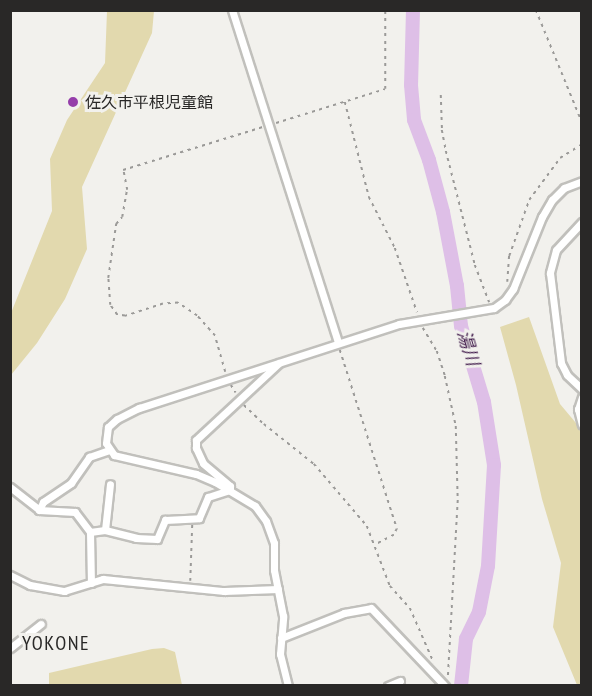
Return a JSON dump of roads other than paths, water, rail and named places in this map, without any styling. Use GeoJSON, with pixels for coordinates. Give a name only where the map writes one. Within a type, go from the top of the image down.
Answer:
{"type":"FeatureCollection","features":[{"type":"Feature","properties":{"kind":"street"},"geometry":{"type":"LineString","coordinates":[[232,10],[338,343]]}},
{"type":"Feature","properties":{"kind":"street"},"geometry":{"type":"LineString","coordinates":[[288,686],[280,654],[283,616],[274,570],[274,543],[268,526],[255,506],[230,490],[195,474],[118,457],[109,450],[106,433],[117,418],[338,343],[399,324],[490,309],[505,300],[513,289],[547,208],[564,188],[582,181]]}},
{"type":"Feature","properties":{"kind":"street"},"geometry":{"type":"LineString","coordinates":[[582,222],[556,250],[550,273],[561,363],[567,375],[582,389]]}},
{"type":"Feature","properties":{"kind":"street"},"geometry":{"type":"LineString","coordinates":[[230,490],[230,486],[203,463],[196,443],[201,432],[241,401],[281,362]]}},
{"type":"Feature","properties":{"kind":"street"},"geometry":{"type":"LineString","coordinates":[[582,397],[578,409],[582,425]]}},
{"type":"Feature","properties":{"kind":"street"},"geometry":{"type":"LineString","coordinates":[[39,510],[43,502],[71,483],[89,457],[109,450]]}},
{"type":"Feature","properties":{"kind":"street"},"geometry":{"type":"LineString","coordinates":[[105,530],[110,484]]}},
{"type":"Feature","properties":{"kind":"street"},"geometry":{"type":"LineString","coordinates":[[10,487],[39,510],[75,512],[90,532],[91,583]]}},
{"type":"Feature","properties":{"kind":"street"},"geometry":{"type":"LineString","coordinates":[[90,532],[105,530],[136,538],[157,539],[165,520],[192,519],[200,516],[208,497],[230,490]]}},
{"type":"Feature","properties":{"kind":"street"},"geometry":{"type":"LineString","coordinates":[[10,575],[30,585],[64,591],[103,579],[224,591],[278,589]]}},
{"type":"Feature","properties":{"kind":"street"},"geometry":{"type":"LineString","coordinates":[[281,638],[344,612],[371,608],[444,685]]}},
{"type":"Feature","properties":{"kind":"street"},"geometry":{"type":"LineString","coordinates":[[10,648],[41,624]]}},
{"type":"Feature","properties":{"kind":"street"},"geometry":{"type":"LineString","coordinates":[[388,686],[400,681]]}},
{"type":"Feature","properties":{"kind":"waterway","name":"湯川"},"geometry":{"type":"LineString","coordinates":[[413,10],[411,85],[414,120],[429,160],[443,212],[457,286],[461,326],[484,402],[494,465],[488,566],[479,612],[466,639],[461,686]]}},
{"type":"Feature","properties":{"kind":"place","name":"佐久市平根児童館"},"geometry":{"type":"Point","coordinates":[73,102]}},
{"type":"Feature","properties":{"kind":"district","name":"YOKONE"},"geometry":{"type":"Point","coordinates":[56,643]}}]}
